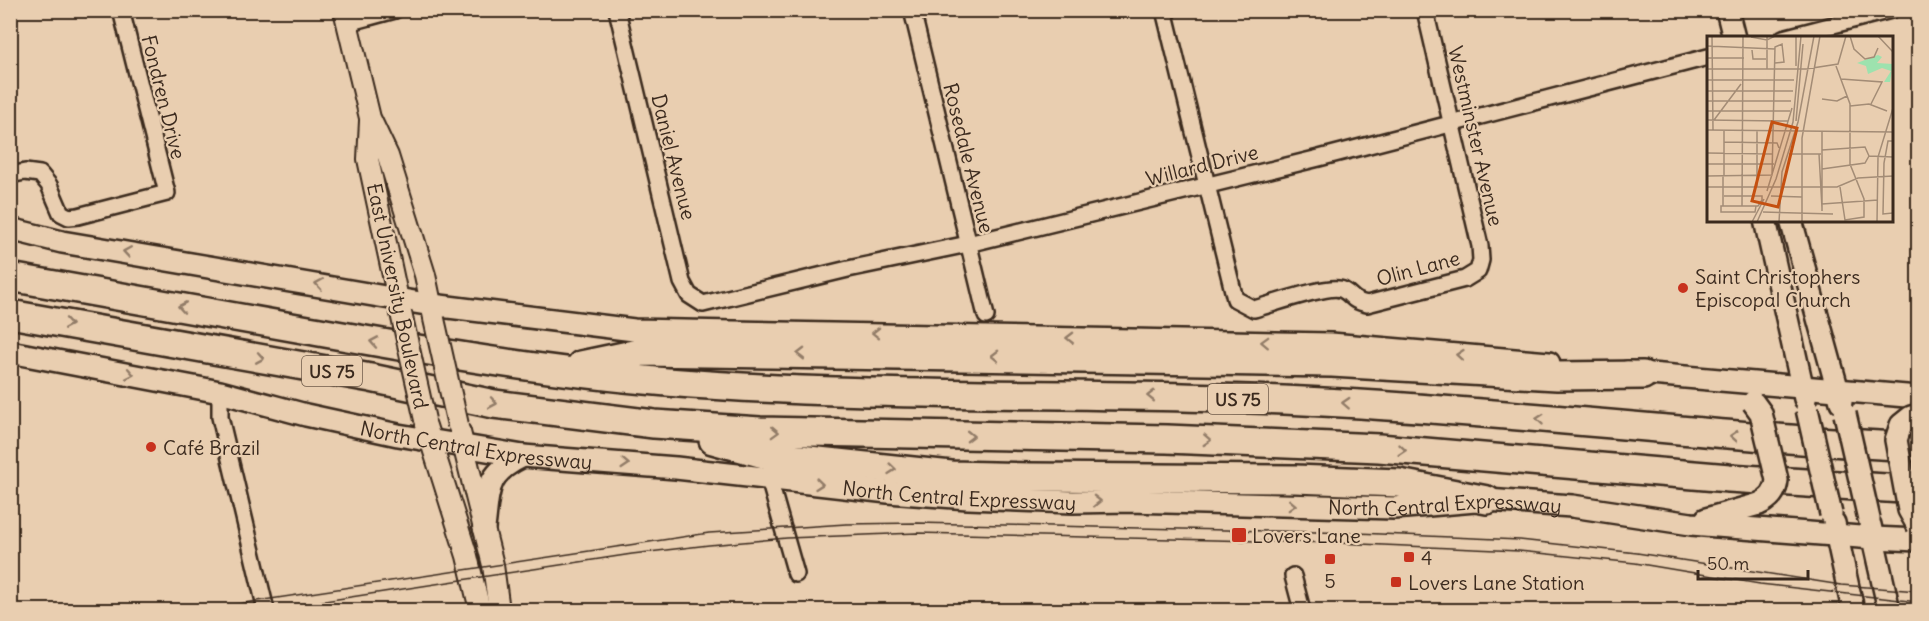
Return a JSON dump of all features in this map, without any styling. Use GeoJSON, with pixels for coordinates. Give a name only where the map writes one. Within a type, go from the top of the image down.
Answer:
{"type":"FeatureCollection","features":[{"type":"Feature","properties":{"kind":"highway","name":"US 75"},"geometry":{"type":"LineString","coordinates":[[10,276],[445,354],[556,370],[652,380],[770,389],[876,393],[1197,397],[1359,404],[1732,435],[1918,447]]}},
{"type":"Feature","properties":{"kind":"highway","name":"US 75"},"geometry":{"type":"LineString","coordinates":[[10,314],[371,378],[494,404],[654,424],[772,432],[1167,439],[1379,448],[1717,477],[1918,490]]}},
{"type":"Feature","properties":{"kind":"highway"},"geometry":{"type":"LineString","coordinates":[[556,370],[643,352],[655,352],[1320,362],[1557,376],[1643,375]]}},
{"type":"Feature","properties":{"kind":"highway"},"geometry":{"type":"LineString","coordinates":[[654,424],[771,456],[951,475],[1294,479],[1400,483],[1487,500]]}},
{"type":"Feature","properties":{"kind":"main road"},"geometry":{"type":"LineString","coordinates":[[1727,10],[1734,36]]}},
{"type":"Feature","properties":{"kind":"main road"},"geometry":{"type":"LineString","coordinates":[[1765,222],[1853,610]]}},
{"type":"Feature","properties":{"kind":"main road"},"geometry":{"type":"LineString","coordinates":[[1792,222],[1845,414],[1889,610]]}},
{"type":"Feature","properties":{"kind":"main road"},"geometry":{"type":"LineString","coordinates":[[10,230],[62,242],[433,312],[634,330],[1331,344],[1566,364],[1643,375],[1918,397]]}},
{"type":"Feature","properties":{"kind":"main road","name":"North Central Expressway"},"geometry":{"type":"LineString","coordinates":[[10,352],[220,392],[335,422],[523,456],[676,468],[968,498],[1394,508],[1487,500],[1572,506],[1691,524],[1837,534],[1871,529],[1918,540]]}},
{"type":"Feature","properties":{"kind":"main road"},"geometry":{"type":"LineString","coordinates":[[1691,524],[1759,504],[1772,495],[1776,488],[1777,480],[1761,413],[1753,402],[1724,380]]}},
{"type":"Feature","properties":{"kind":"main road"},"geometry":{"type":"LineString","coordinates":[[1918,415],[1911,417],[1901,425],[1896,440],[1910,510],[1918,526]]}},
{"type":"Feature","properties":{"kind":"main road"},"geometry":{"type":"LineString","coordinates":[[484,528],[489,489],[495,475],[500,468],[523,456]]}},
{"type":"Feature","properties":{"kind":"street","name":"Fondren Drive"},"geometry":{"type":"LineString","coordinates":[[10,175],[25,172],[40,174],[49,185],[61,213],[69,217],[166,194],[121,10]]}},
{"type":"Feature","properties":{"kind":"street"},"geometry":{"type":"LineString","coordinates":[[370,118],[345,17],[395,10]]}},
{"type":"Feature","properties":{"kind":"street","name":"Daniel Avenue"},"geometry":{"type":"LineString","coordinates":[[617,10],[682,282],[689,295],[703,303]]}},
{"type":"Feature","properties":{"kind":"street","name":"Rosedale Avenue"},"geometry":{"type":"LineString","coordinates":[[912,10],[986,316]]}},
{"type":"Feature","properties":{"kind":"street"},"geometry":{"type":"LineString","coordinates":[[1164,10],[1207,185]]}},
{"type":"Feature","properties":{"kind":"street","name":"Westminster Avenue"},"geometry":{"type":"LineString","coordinates":[[1425,10],[1480,246],[1481,260],[1478,272]]}},
{"type":"Feature","properties":{"kind":"street"},"geometry":{"type":"LineString","coordinates":[[1791,36],[1891,10]]}},
{"type":"Feature","properties":{"kind":"street","name":"Willard Drive"},"geometry":{"type":"LineString","coordinates":[[703,303],[968,244],[1707,57]]}},
{"type":"Feature","properties":{"kind":"street","name":"East University Boulevard"},"geometry":{"type":"LineString","coordinates":[[370,118],[368,159],[399,306],[430,440],[467,556],[480,610]]}},
{"type":"Feature","properties":{"kind":"street","name":"East University Boulevard"},"geometry":{"type":"LineString","coordinates":[[370,118],[388,156],[425,275],[458,425],[495,575],[499,610]]}},
{"type":"Feature","properties":{"kind":"street","name":"Olin Lane"},"geometry":{"type":"LineString","coordinates":[[1207,185],[1235,299],[1254,309],[1329,288],[1342,289],[1354,301],[1367,304],[1465,279],[1478,272]]}},
{"type":"Feature","properties":{"kind":"street"},"geometry":{"type":"LineString","coordinates":[[220,392],[220,417],[266,610]]}},
{"type":"Feature","properties":{"kind":"street"},"geometry":{"type":"LineString","coordinates":[[769,479],[796,574]]}},
{"type":"Feature","properties":{"kind":"street"},"geometry":{"type":"LineString","coordinates":[[1293,576],[1302,610]]}},
{"type":"Feature","properties":{"kind":"tram line"},"geometry":{"type":"LineString","coordinates":[[198,610],[709,533],[846,524],[918,523],[1357,533],[1520,540],[1637,553],[1841,585],[1918,591]]}},
{"type":"Feature","properties":{"kind":"tram line"},"geometry":{"type":"LineString","coordinates":[[266,610],[632,554],[787,538],[917,533],[1338,543],[1519,551],[1635,563],[1760,584],[1918,602]]}},
{"type":"Feature","properties":{"kind":"place","name":"Saint Christophers Episcopal Church"},"geometry":{"type":"Point","coordinates":[1683,288]}},
{"type":"Feature","properties":{"kind":"place","name":"Café Brazil"},"geometry":{"type":"Point","coordinates":[151,447]}},
{"type":"Feature","properties":{"kind":"place","name":"Lovers Lane"},"geometry":{"type":"Point","coordinates":[1239,535]}},
{"type":"Feature","properties":{"kind":"place","name":"4"},"geometry":{"type":"Point","coordinates":[1409,557]}},
{"type":"Feature","properties":{"kind":"place","name":"5"},"geometry":{"type":"Point","coordinates":[1330,559]}},
{"type":"Feature","properties":{"kind":"place","name":"Lovers Lane Station"},"geometry":{"type":"Point","coordinates":[1396,582]}}]}
